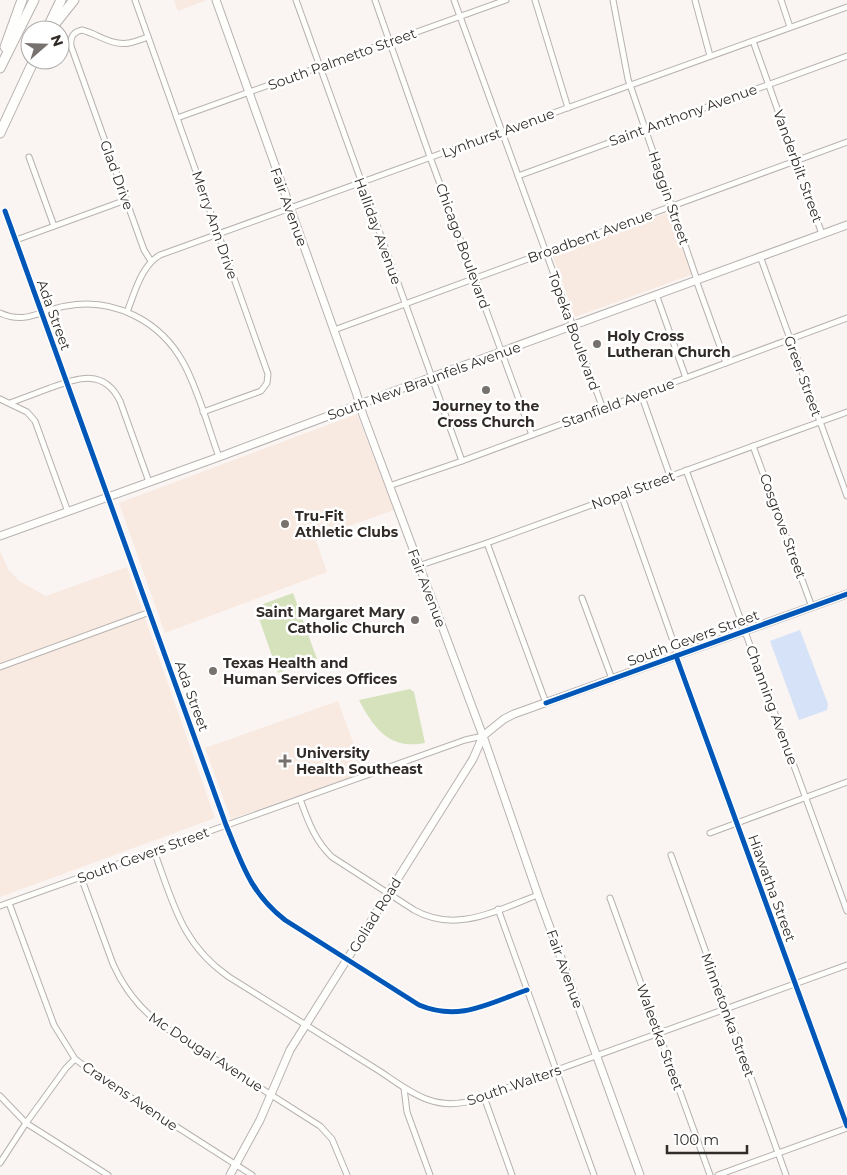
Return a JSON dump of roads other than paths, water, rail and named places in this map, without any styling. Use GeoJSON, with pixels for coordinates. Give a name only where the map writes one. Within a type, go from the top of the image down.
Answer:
{"type":"FeatureCollection","features":[{"type":"Feature","properties":{"kind":"highway"},"geometry":{"type":"LineString","coordinates":[[0,63],[22,0]]}},
{"type":"Feature","properties":{"kind":"highway"},"geometry":{"type":"LineString","coordinates":[[0,68],[34,0]]}},
{"type":"Feature","properties":{"kind":"highway"},"geometry":{"type":"LineString","coordinates":[[53,20],[61,0]]}},
{"type":"Feature","properties":{"kind":"highway"},"geometry":{"type":"LineString","coordinates":[[57,20],[74,0]]}},
{"type":"Feature","properties":{"kind":"highway"},"geometry":{"type":"LineString","coordinates":[[0,134],[29,70]]}},
{"type":"Feature","properties":{"kind":"main road","name":"Fair Avenue"},"geometry":{"type":"LineString","coordinates":[[218,0],[248,93],[389,486],[483,736],[538,895],[640,1175]]}},
{"type":"Feature","properties":{"kind":"main road","name":"South New Braunfels Avenue"},"geometry":{"type":"LineString","coordinates":[[0,536],[219,457],[760,256],[847,227]]}},
{"type":"Feature","properties":{"kind":"main road","name":"South Gevers Street"},"geometry":{"type":"LineString","coordinates":[[483,736],[504,719],[847,594]]}},
{"type":"Feature","properties":{"kind":"main road","name":"Goliad Road"},"geometry":{"type":"LineString","coordinates":[[230,1175],[260,1120],[284,1060],[473,759],[483,736]]}},
{"type":"Feature","properties":{"kind":"street","name":"Merry Ann Drive"},"geometry":{"type":"LineString","coordinates":[[135,0],[268,378],[264,388],[260,391],[203,412]]}},
{"type":"Feature","properties":{"kind":"street","name":"Halliday Avenue"},"geometry":{"type":"LineString","coordinates":[[296,0],[462,461]]}},
{"type":"Feature","properties":{"kind":"street","name":"Chicago Boulevard"},"geometry":{"type":"LineString","coordinates":[[375,0],[430,157],[532,435]]}},
{"type":"Feature","properties":{"kind":"street","name":"Topeka Boulevard"},"geometry":{"type":"LineString","coordinates":[[454,0],[603,409]]}},
{"type":"Feature","properties":{"kind":"street","name":"South Palmetto Street"},"geometry":{"type":"LineString","coordinates":[[177,118],[506,0]]}},
{"type":"Feature","properties":{"kind":"street"},"geometry":{"type":"LineString","coordinates":[[535,0],[568,108]]}},
{"type":"Feature","properties":{"kind":"street","name":"Haggin Street"},"geometry":{"type":"LineString","coordinates":[[613,0],[630,85],[726,363]]}},
{"type":"Feature","properties":{"kind":"street"},"geometry":{"type":"LineString","coordinates":[[695,0],[710,56]]}},
{"type":"Feature","properties":{"kind":"street"},"geometry":{"type":"LineString","coordinates":[[781,0],[790,27]]}},
{"type":"Feature","properties":{"kind":"street","name":"Lynhurst Avenue"},"geometry":{"type":"LineString","coordinates":[[151,262],[160,255],[847,7]]}},
{"type":"Feature","properties":{"kind":"street","name":"Glad Drive"},"geometry":{"type":"LineString","coordinates":[[148,37],[132,43],[121,44],[85,30],[80,30],[73,34],[70,40],[144,250],[151,262]]}},
{"type":"Feature","properties":{"kind":"street","name":"Vanderbilt Street"},"geometry":{"type":"LineString","coordinates":[[753,41],[822,234]]}},
{"type":"Feature","properties":{"kind":"street","name":"Saint Anthony Avenue"},"geometry":{"type":"LineString","coordinates":[[518,176],[847,56]]}},
{"type":"Feature","properties":{"kind":"street","name":"Broadbent Avenue"},"geometry":{"type":"LineString","coordinates":[[334,330],[847,142]]}},
{"type":"Feature","properties":{"kind":"street"},"geometry":{"type":"LineString","coordinates":[[29,157],[54,226]]}},
{"type":"Feature","properties":{"kind":"street"},"geometry":{"type":"LineString","coordinates":[[16,240],[126,200]]}},
{"type":"Feature","properties":{"kind":"street","name":"Ada Street"},"geometry":{"type":"LineString","coordinates":[[5,211],[226,826],[248,878],[267,905],[285,920],[419,1005],[440,1012],[453,1013],[466,1011],[527,990]]}},
{"type":"Feature","properties":{"kind":"street","name":"Greer Street"},"geometry":{"type":"LineString","coordinates":[[760,256],[847,496]]}},
{"type":"Feature","properties":{"kind":"street"},"geometry":{"type":"LineString","coordinates":[[127,312],[142,274],[151,262]]}},
{"type":"Feature","properties":{"kind":"street"},"geometry":{"type":"LineString","coordinates":[[656,294],[686,378]]}},
{"type":"Feature","properties":{"kind":"street"},"geometry":{"type":"LineString","coordinates":[[0,314],[18,319],[42,314],[62,306],[86,303],[108,306],[127,312],[154,327],[172,344],[185,365],[219,457]]}},
{"type":"Feature","properties":{"kind":"street","name":"Stanfield Avenue"},"geometry":{"type":"LineString","coordinates":[[389,486],[462,461],[847,318]]}},
{"type":"Feature","properties":{"kind":"street"},"geometry":{"type":"LineString","coordinates":[[10,403],[81,378],[89,378],[104,383],[114,391],[120,402],[149,482]]}},
{"type":"Feature","properties":{"kind":"street"},"geometry":{"type":"LineString","coordinates":[[641,394],[670,476]]}},
{"type":"Feature","properties":{"kind":"street"},"geometry":{"type":"LineString","coordinates":[[0,399],[27,412],[36,421],[68,512]]}},
{"type":"Feature","properties":{"kind":"street","name":"Nopal Street"},"geometry":{"type":"LineString","coordinates":[[418,566],[847,412]]}},
{"type":"Feature","properties":{"kind":"street","name":"Cosgrove Street"},"geometry":{"type":"LineString","coordinates":[[753,446],[812,607]]}},
{"type":"Feature","properties":{"kind":"street","name":"Channing Avenue"},"geometry":{"type":"LineString","coordinates":[[686,470],[847,911]]}},
{"type":"Feature","properties":{"kind":"street","name":"Hiawatha Street"},"geometry":{"type":"LineString","coordinates":[[621,494],[736,822],[847,1127]]}},
{"type":"Feature","properties":{"kind":"street"},"geometry":{"type":"LineString","coordinates":[[486,543],[546,703]]}},
{"type":"Feature","properties":{"kind":"street"},"geometry":{"type":"LineString","coordinates":[[582,598],[612,679]]}},
{"type":"Feature","properties":{"kind":"street"},"geometry":{"type":"LineString","coordinates":[[0,667],[150,612]]}},
{"type":"Feature","properties":{"kind":"street","name":"South Gevers Street"},"geometry":{"type":"LineString","coordinates":[[0,906],[465,740],[483,736]]}},
{"type":"Feature","properties":{"kind":"street"},"geometry":{"type":"LineString","coordinates":[[710,832],[847,782]]}},
{"type":"Feature","properties":{"kind":"street"},"geometry":{"type":"LineString","coordinates":[[300,799],[312,830],[326,852],[338,862],[421,914],[442,920],[464,920],[538,895]]}},
{"type":"Feature","properties":{"kind":"street","name":"South Walters"},"geometry":{"type":"LineString","coordinates":[[154,851],[178,916],[190,940],[198,951],[213,965],[404,1088],[423,1099],[444,1104],[466,1103],[484,1097],[847,965]]}},
{"type":"Feature","properties":{"kind":"street","name":"Minnetonka Street"},"geometry":{"type":"LineString","coordinates":[[671,855],[786,1175]]}},
{"type":"Feature","properties":{"kind":"street","name":"Mc Dougal Avenue"},"geometry":{"type":"LineString","coordinates":[[81,877],[118,976],[134,1000],[150,1017],[166,1028],[324,1130],[337,1149],[347,1175]]}},
{"type":"Feature","properties":{"kind":"street","name":"Waleetka Street"},"geometry":{"type":"LineString","coordinates":[[610,898],[710,1175]]}},
{"type":"Feature","properties":{"kind":"street","name":"Cravens Avenue"},"geometry":{"type":"LineString","coordinates":[[9,903],[54,1025],[76,1059],[102,1080],[252,1175]]}},
{"type":"Feature","properties":{"kind":"street"},"geometry":{"type":"LineString","coordinates":[[498,909],[594,1175]]}},
{"type":"Feature","properties":{"kind":"street"},"geometry":{"type":"LineString","coordinates":[[0,1164],[26,1123],[66,1068],[76,1059]]}},
{"type":"Feature","properties":{"kind":"street"},"geometry":{"type":"LineString","coordinates":[[404,1088],[407,1112],[430,1175]]}},
{"type":"Feature","properties":{"kind":"street"},"geometry":{"type":"LineString","coordinates":[[0,1096],[26,1123],[108,1175]]}},
{"type":"Feature","properties":{"kind":"street"},"geometry":{"type":"LineString","coordinates":[[484,1097],[512,1175]]}},
{"type":"Feature","properties":{"kind":"street"},"geometry":{"type":"LineString","coordinates":[[718,1175],[847,1127]]}},
{"type":"Feature","properties":{"kind":"water"},"geometry":{"type":"Polygon","coordinates":[[[800,630],[828,704],[827,710],[799,720],[770,641],[800,630]]]}},
{"type":"Feature","properties":{"kind":"place","name":"Holy Cross Lutheran Church"},"geometry":{"type":"Point","coordinates":[597,344]}},
{"type":"Feature","properties":{"kind":"place","name":"Journey to the Cross Church"},"geometry":{"type":"Point","coordinates":[486,390]}},
{"type":"Feature","properties":{"kind":"place","name":"Tru-Fit Athletic Clubs"},"geometry":{"type":"Point","coordinates":[285,524]}},
{"type":"Feature","properties":{"kind":"place","name":"Saint Margaret Mary Catholic Church"},"geometry":{"type":"Point","coordinates":[415,620]}},
{"type":"Feature","properties":{"kind":"place","name":"Texas Health and Human Services Offices"},"geometry":{"type":"Point","coordinates":[213,671]}},
{"type":"Feature","properties":{"kind":"place","name":"University Health Southeast"},"geometry":{"type":"Point","coordinates":[285,761]}}]}
